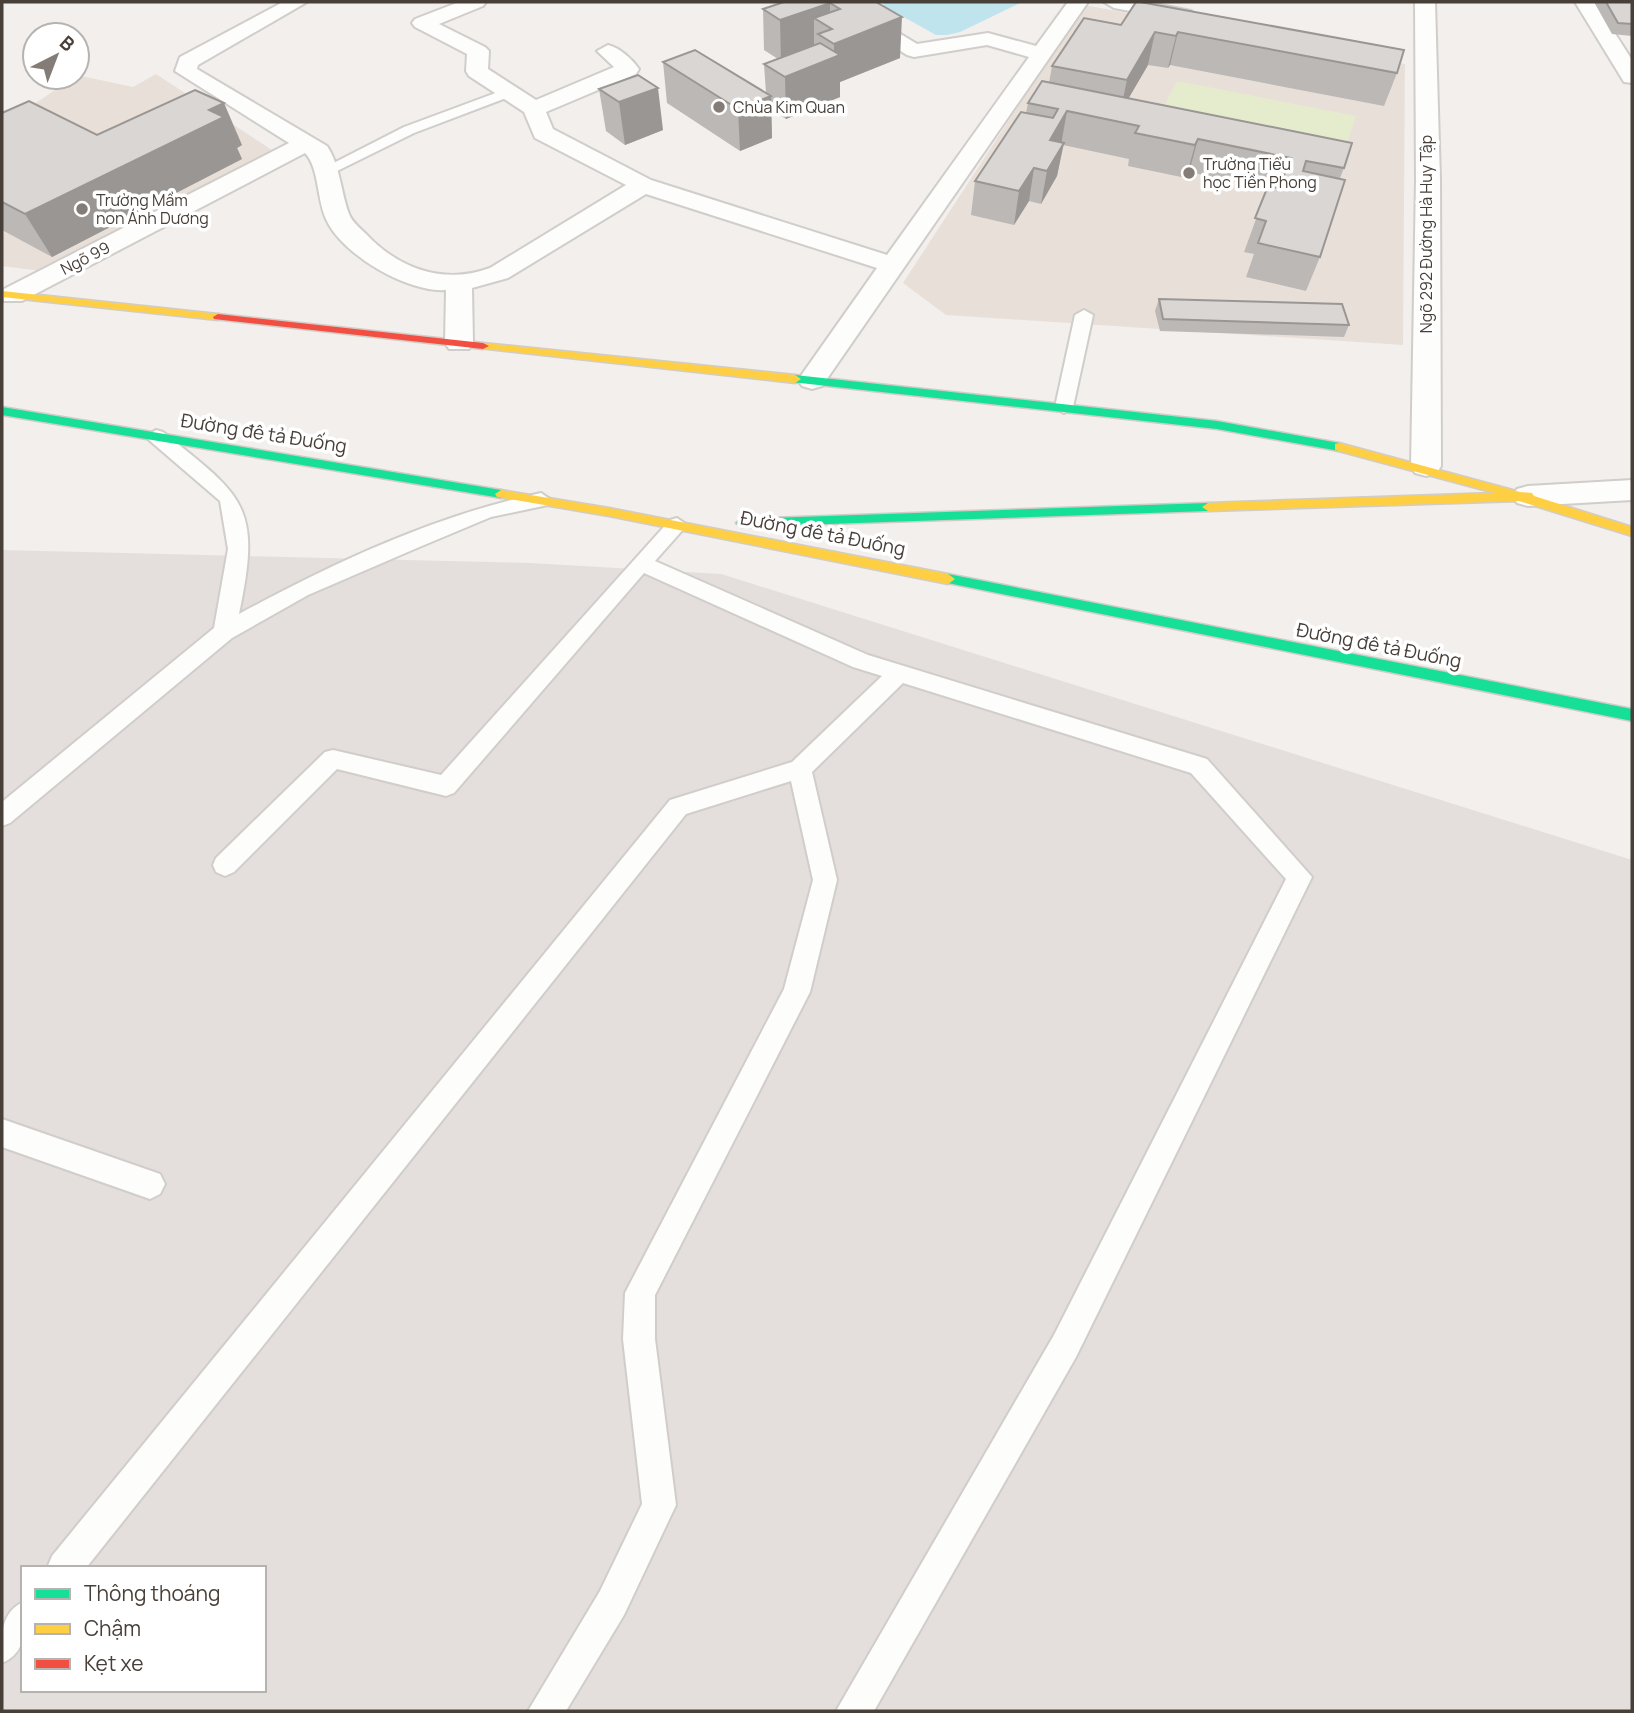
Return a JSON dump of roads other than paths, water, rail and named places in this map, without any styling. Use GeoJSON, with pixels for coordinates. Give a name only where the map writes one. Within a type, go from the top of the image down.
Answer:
{"type":"FeatureCollection","features":[{"type":"Feature","properties":{"kind":"main road"},"geometry":{"type":"LineString","coordinates":[[8,294],[1064,407],[1280,434],[1426,466],[1528,496],[1632,532]]}},
{"type":"Feature","properties":{"kind":"main road","name":"Đường đê tả Đuống"},"geometry":{"type":"LineString","coordinates":[[2,411],[677,525],[1632,715]]}},
{"type":"Feature","properties":{"kind":"main road"},"geometry":{"type":"LineString","coordinates":[[677,525],[1528,496]]}},
{"type":"Feature","properties":{"kind":"street"},"geometry":{"type":"LineString","coordinates":[[297,2],[185,66],[186,71],[319,151],[338,219],[366,249],[402,274],[439,283],[459,284],[481,280],[515,265],[643,185]]}},
{"type":"Feature","properties":{"kind":"street"},"geometry":{"type":"LineString","coordinates":[[476,2],[422,23],[478,51],[477,71],[534,109],[543,133],[643,185],[893,265]]}},
{"type":"Feature","properties":{"kind":"street"},"geometry":{"type":"LineString","coordinates":[[834,2],[914,51],[988,39],[1041,54]]}},
{"type":"Feature","properties":{"kind":"street"},"geometry":{"type":"LineString","coordinates":[[855,15],[876,2]]}},
{"type":"Feature","properties":{"kind":"street"},"geometry":{"type":"LineString","coordinates":[[811,380],[1078,2]]}},
{"type":"Feature","properties":{"kind":"street"},"geometry":{"type":"LineString","coordinates":[[1114,2],[1204,19]]}},
{"type":"Feature","properties":{"kind":"street","name":"Ngõ 292 Đường Hà Huy Tập"},"geometry":{"type":"LineString","coordinates":[[1425,2],[1412,49],[1428,180],[1426,466]]}},
{"type":"Feature","properties":{"kind":"street"},"geometry":{"type":"LineString","coordinates":[[1585,2],[1632,78]]}},
{"type":"Feature","properties":{"kind":"street"},"geometry":{"type":"LineString","coordinates":[[534,109],[628,69],[608,51]]}},
{"type":"Feature","properties":{"kind":"street","name":"Ngõ 99"},"geometry":{"type":"LineString","coordinates":[[8,294],[306,143]]}},
{"type":"Feature","properties":{"kind":"street"},"geometry":{"type":"LineString","coordinates":[[459,284],[459,343]]}},
{"type":"Feature","properties":{"kind":"street"},"geometry":{"type":"LineString","coordinates":[[1528,496],[1632,490]]}},
{"type":"Feature","properties":{"kind":"lane"},"geometry":{"type":"LineString","coordinates":[[324,172],[409,130],[509,92]]}},
{"type":"Feature","properties":{"kind":"lane"},"geometry":{"type":"LineString","coordinates":[[1064,407],[1084,315]]}},
{"type":"Feature","properties":{"kind":"lane"},"geometry":{"type":"LineString","coordinates":[[156,436],[229,498],[236,536],[236,583],[223,632]]}},
{"type":"Feature","properties":{"kind":"lane"},"geometry":{"type":"LineString","coordinates":[[2,816],[223,632],[301,590],[487,511],[541,500]]}},
{"type":"Feature","properties":{"kind":"lane"},"geometry":{"type":"LineString","coordinates":[[225,865],[333,758],[446,786],[677,525]]}},
{"type":"Feature","properties":{"kind":"lane"},"geometry":{"type":"LineString","coordinates":[[641,563],[861,661],[1199,766],[1300,877],[1065,1346],[853,1711]]}},
{"type":"Feature","properties":{"kind":"lane"},"geometry":{"type":"LineString","coordinates":[[66,1566],[678,807],[800,769],[899,673]]}},
{"type":"Feature","properties":{"kind":"lane"},"geometry":{"type":"LineString","coordinates":[[546,1711],[612,1603],[659,1506],[639,1339],[640,1293],[797,992],[825,880],[800,769]]}},
{"type":"Feature","properties":{"kind":"lane"},"geometry":{"type":"LineString","coordinates":[[2,1133],[150,1184]]}},
{"type":"Feature","properties":{"kind":"lane"},"geometry":{"type":"LineString","coordinates":[[2,1645],[21,1621]]}},
{"type":"Feature","properties":{"kind":"water"},"geometry":{"type":"Polygon","coordinates":[[[884,2],[1022,2],[960,32],[936,35],[884,6],[884,2]]]}},
{"type":"Feature","properties":{"kind":"place","name":"Chùa Kim Quan"},"geometry":{"type":"Point","coordinates":[719,107]}},
{"type":"Feature","properties":{"kind":"place","name":"Trường Tiểu học Tiền Phong"},"geometry":{"type":"Point","coordinates":[1189,173]}},
{"type":"Feature","properties":{"kind":"place","name":"Trường Mầm non Ánh Dương"},"geometry":{"type":"Point","coordinates":[82,209]}}]}
